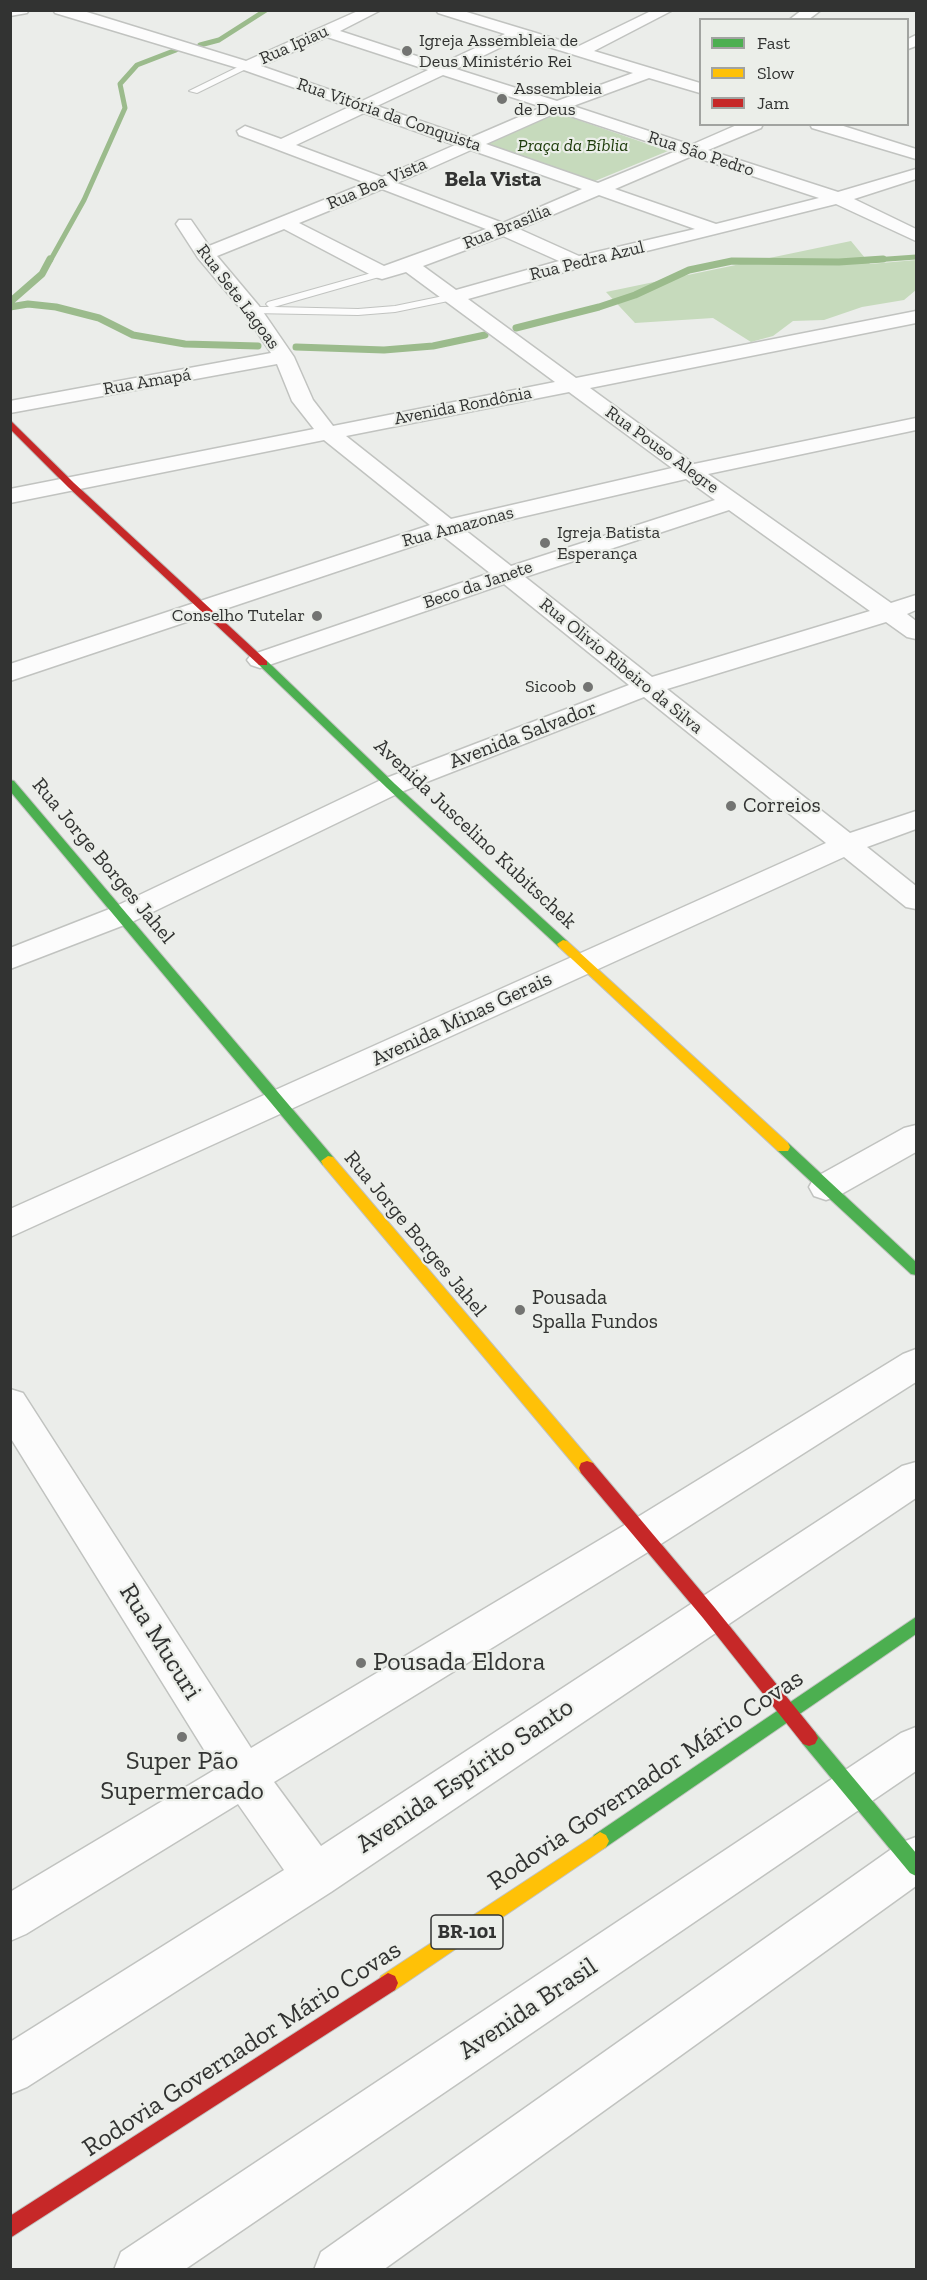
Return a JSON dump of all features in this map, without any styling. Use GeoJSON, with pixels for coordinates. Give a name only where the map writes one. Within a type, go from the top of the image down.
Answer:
{"type":"FeatureCollection","features":[{"type":"Feature","properties":{"kind":"main road","name":"Avenida Juscelino Kubitschek"},"geometry":{"type":"LineString","coordinates":[[10,423],[71,485],[204,607],[391,786],[916,1270]]}},
{"type":"Feature","properties":{"kind":"main road","name":"Rua Jorge Borges Jahel"},"geometry":{"type":"LineString","coordinates":[[10,783],[710,1613],[787,1712],[915,1863]]}},
{"type":"Feature","properties":{"kind":"main road","name":"Rodovia Governador Mário Covas"},"geometry":{"type":"LineString","coordinates":[[10,2228],[476,1926],[916,1625]]}},
{"type":"Feature","properties":{"kind":"street"},"geometry":{"type":"LineString","coordinates":[[10,12],[22,10]]}},
{"type":"Feature","properties":{"kind":"street","name":"Rua Vitória da Conquista"},"geometry":{"type":"LineString","coordinates":[[60,10],[247,66],[715,231]]}},
{"type":"Feature","properties":{"kind":"street","name":"Rua Ipiau"},"geometry":{"type":"LineString","coordinates":[[247,66],[374,10]]}},
{"type":"Feature","properties":{"kind":"street"},"geometry":{"type":"LineString","coordinates":[[443,10],[699,88]]}},
{"type":"Feature","properties":{"kind":"street"},"geometry":{"type":"LineString","coordinates":[[581,51],[666,10]]}},
{"type":"Feature","properties":{"kind":"street"},"geometry":{"type":"LineString","coordinates":[[800,18],[814,10]]}},
{"type":"Feature","properties":{"kind":"street"},"geometry":{"type":"LineString","coordinates":[[482,22],[500,14]]}},
{"type":"Feature","properties":{"kind":"street","name":"Rua São Pedro"},"geometry":{"type":"LineString","coordinates":[[325,30],[838,198],[916,236]]}},
{"type":"Feature","properties":{"kind":"street"},"geometry":{"type":"LineString","coordinates":[[282,145],[519,33]]}},
{"type":"Feature","properties":{"kind":"street"},"geometry":{"type":"LineString","coordinates":[[677,81],[699,69]]}},
{"type":"Feature","properties":{"kind":"street","name":"Rua Boa Vista"},"geometry":{"type":"LineString","coordinates":[[205,254],[380,184],[556,107],[650,72]]}},
{"type":"Feature","properties":{"kind":"street","name":"Rua Brasília"},"geometry":{"type":"LineString","coordinates":[[382,273],[502,230],[750,126]]}},
{"type":"Feature","properties":{"kind":"street"},"geometry":{"type":"LineString","coordinates":[[825,126],[913,150]]}},
{"type":"Feature","properties":{"kind":"street"},"geometry":{"type":"LineString","coordinates":[[245,132],[577,261]]}},
{"type":"Feature","properties":{"kind":"street","name":"Rua Pedra Azul"},"geometry":{"type":"LineString","coordinates":[[453,297],[577,261],[715,231],[838,198],[916,174]]}},
{"type":"Feature","properties":{"kind":"street"},"geometry":{"type":"LineString","coordinates":[[284,222],[382,273]]}},
{"type":"Feature","properties":{"kind":"street","name":"Rua Sete Lagoas"},"geometry":{"type":"LineString","coordinates":[[184,224],[205,254],[252,310],[284,357],[303,401],[327,432]]}},
{"type":"Feature","properties":{"kind":"street","name":"Rua Pouso Alegre"},"geometry":{"type":"LineString","coordinates":[[409,265],[732,502],[916,632]]}},
{"type":"Feature","properties":{"kind":"street","name":"Avenida Rondônia"},"geometry":{"type":"LineString","coordinates":[[10,496],[916,317]]}},
{"type":"Feature","properties":{"kind":"street","name":"Rua Amapá"},"geometry":{"type":"LineString","coordinates":[[10,407],[284,357]]}},
{"type":"Feature","properties":{"kind":"street","name":"Rua Amazonas"},"geometry":{"type":"LineString","coordinates":[[10,673],[447,527],[690,471],[913,428]]}},
{"type":"Feature","properties":{"kind":"street","name":"Rua Olivio Ribeiro da Silva"},"geometry":{"type":"LineString","coordinates":[[327,432],[916,900]]}},
{"type":"Feature","properties":{"kind":"street","name":"Beco da Janete"},"geometry":{"type":"LineString","coordinates":[[260,660],[508,575],[732,502]]}},
{"type":"Feature","properties":{"kind":"street","name":"Avenida Salvador"},"geometry":{"type":"LineString","coordinates":[[10,959],[122,915],[391,786],[646,687],[889,613],[916,602]]}},
{"type":"Feature","properties":{"kind":"street","name":"Avenida Minas Gerais"},"geometry":{"type":"LineString","coordinates":[[10,1224],[846,844],[916,819]]}},
{"type":"Feature","properties":{"kind":"street"},"geometry":{"type":"LineString","coordinates":[[826,1187],[916,1137]]}},
{"type":"Feature","properties":{"kind":"street"},"geometry":{"type":"LineString","coordinates":[[10,1918],[642,1535],[916,1365]]}},
{"type":"Feature","properties":{"kind":"street","name":"Rua Mucuri"},"geometry":{"type":"LineString","coordinates":[[10,1404],[244,1776],[315,1876]]}},
{"type":"Feature","properties":{"kind":"street","name":"Avenida Espírito Santo"},"geometry":{"type":"LineString","coordinates":[[10,2070],[315,1876],[916,1478]]}},
{"type":"Feature","properties":{"kind":"street","name":"Avenida Brasil"},"geometry":{"type":"LineString","coordinates":[[139,2270],[854,1791],[916,1747]]}},
{"type":"Feature","properties":{"kind":"street"},"geometry":{"type":"LineString","coordinates":[[339,2270],[915,1863]]}},
{"type":"Feature","properties":{"kind":"lane"},"geometry":{"type":"LineString","coordinates":[[194,92],[247,66]]}},
{"type":"Feature","properties":{"kind":"lane","name":"Rua Brasília"},"geometry":{"type":"LineString","coordinates":[[252,310],[382,273]]}},
{"type":"Feature","properties":{"kind":"lane","name":"Rua Pedra Azul"},"geometry":{"type":"LineString","coordinates":[[252,310],[358,312],[395,309],[453,297]]}},
{"type":"Feature","properties":{"kind":"green space","name":"Praça da Bíblia"},"geometry":{"type":"Polygon","coordinates":[[[558,113],[668,151],[595,181],[486,143],[558,113]]]}},
{"type":"Feature","properties":{"kind":"green space"},"geometry":{"type":"Polygon","coordinates":[[[851,241],[870,264],[916,260],[916,290],[904,300],[862,307],[824,320],[793,321],[773,336],[751,342],[713,318],[635,323],[606,292],[851,241]]]}},
{"type":"Feature","properties":{"kind":"waterway"},"geometry":{"type":"LineString","coordinates":[[200,45],[219,40],[266,10]]}},
{"type":"Feature","properties":{"kind":"waterway"},"geometry":{"type":"LineString","coordinates":[[50,261],[84,200],[125,108],[120,84],[137,65],[176,50]]}},
{"type":"Feature","properties":{"kind":"waterway"},"geometry":{"type":"LineString","coordinates":[[860,261],[916,257]]}},
{"type":"Feature","properties":{"kind":"waterway"},"geometry":{"type":"LineString","coordinates":[[10,302],[42,274],[50,259]]}},
{"type":"Feature","properties":{"kind":"waterway"},"geometry":{"type":"LineString","coordinates":[[516,328],[599,307],[635,295],[689,270],[732,261],[839,262],[883,259]]}},
{"type":"Feature","properties":{"kind":"waterway"},"geometry":{"type":"LineString","coordinates":[[10,307],[28,304],[56,307],[99,318],[133,335],[185,344],[258,346]]}},
{"type":"Feature","properties":{"kind":"waterway"},"geometry":{"type":"LineString","coordinates":[[296,347],[384,350],[433,346],[485,335]]}},
{"type":"Feature","properties":{"kind":"traffic: fast"},"geometry":{"type":"LineString","coordinates":[[263,663],[391,786],[563,944]]}},
{"type":"Feature","properties":{"kind":"traffic: fast"},"geometry":{"type":"LineString","coordinates":[[10,783],[328,1161]]}},
{"type":"Feature","properties":{"kind":"traffic: fast"},"geometry":{"type":"LineString","coordinates":[[783,1147],[916,1270]]}},
{"type":"Feature","properties":{"kind":"traffic: fast"},"geometry":{"type":"LineString","coordinates":[[600,1841],[916,1625]]}},
{"type":"Feature","properties":{"kind":"traffic: fast"},"geometry":{"type":"LineString","coordinates":[[809,1738],[916,1867]]}},
{"type":"Feature","properties":{"kind":"traffic: slow"},"geometry":{"type":"LineString","coordinates":[[563,944],[783,1147]]}},
{"type":"Feature","properties":{"kind":"traffic: slow"},"geometry":{"type":"LineString","coordinates":[[328,1161],[587,1468]]}},
{"type":"Feature","properties":{"kind":"traffic: slow"},"geometry":{"type":"LineString","coordinates":[[388,1983],[600,1841]]}},
{"type":"Feature","properties":{"kind":"traffic: jam"},"geometry":{"type":"LineString","coordinates":[[10,423],[71,485],[263,663]]}},
{"type":"Feature","properties":{"kind":"traffic: jam"},"geometry":{"type":"LineString","coordinates":[[587,1468],[709,1613],[809,1738]]}},
{"type":"Feature","properties":{"kind":"traffic: jam"},"geometry":{"type":"LineString","coordinates":[[10,2228],[388,1983]]}},
{"type":"Feature","properties":{"kind":"place","name":"Igreja Assembleia de Deus Ministério Rei"},"geometry":{"type":"Point","coordinates":[407,51]}},
{"type":"Feature","properties":{"kind":"place","name":"Assembleia de Deus"},"geometry":{"type":"Point","coordinates":[502,99]}},
{"type":"Feature","properties":{"kind":"place","name":"Igreja Batista Esperança"},"geometry":{"type":"Point","coordinates":[545,543]}},
{"type":"Feature","properties":{"kind":"place","name":"Conselho Tutelar"},"geometry":{"type":"Point","coordinates":[317,616]}},
{"type":"Feature","properties":{"kind":"place","name":"Sicoob"},"geometry":{"type":"Point","coordinates":[588,687]}},
{"type":"Feature","properties":{"kind":"place","name":"Correios"},"geometry":{"type":"Point","coordinates":[731,806]}},
{"type":"Feature","properties":{"kind":"place","name":"Pousada Spalla Fundos"},"geometry":{"type":"Point","coordinates":[520,1310]}},
{"type":"Feature","properties":{"kind":"place","name":"Pousada Eldora"},"geometry":{"type":"Point","coordinates":[361,1663]}},
{"type":"Feature","properties":{"kind":"place","name":"Super Pão Supermercado"},"geometry":{"type":"Point","coordinates":[182,1737]}},
{"type":"Feature","properties":{"kind":"district","name":"Bela Vista"},"geometry":{"type":"Point","coordinates":[493,180]}}]}
